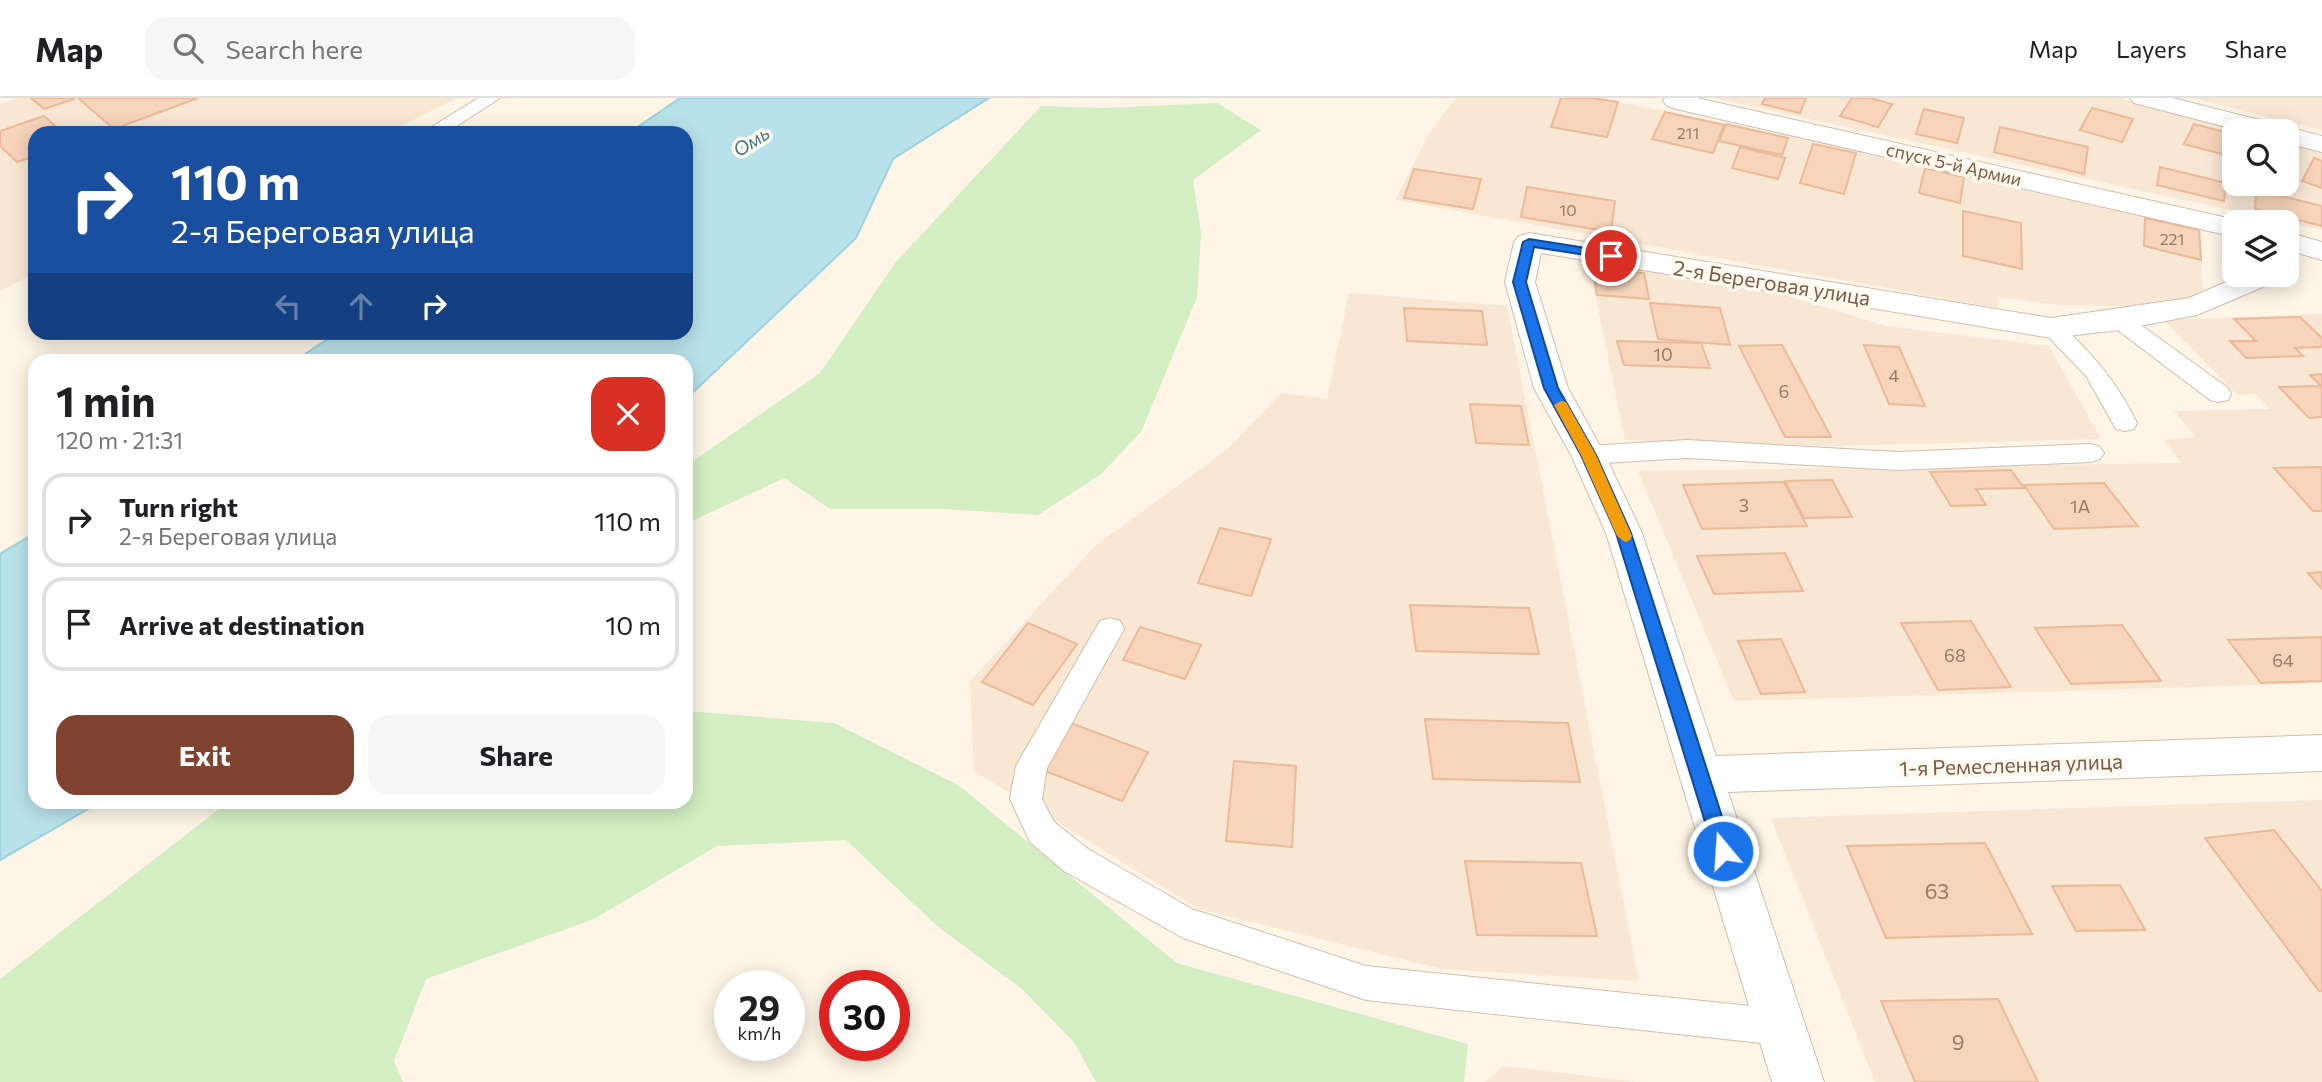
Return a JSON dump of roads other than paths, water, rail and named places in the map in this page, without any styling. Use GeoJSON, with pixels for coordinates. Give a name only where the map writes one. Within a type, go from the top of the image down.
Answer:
{"type":"FeatureCollection","features":[{"type":"Feature","properties":{"kind":"street","name":"спуск 5-й Армии"},"geometry":{"type":"LineString","coordinates":[[1678,98],[1676,101],[2222,225]]}},
{"type":"Feature","properties":{"kind":"street"},"geometry":{"type":"LineString","coordinates":[[2143,98],[2225,119]]}},
{"type":"Feature","properties":{"kind":"street"},"geometry":{"type":"LineString","coordinates":[[2299,138],[2322,144]]}},
{"type":"Feature","properties":{"kind":"street","name":"2-я Береговая улица"},"geometry":{"type":"LineString","coordinates":[[1798,1082],[1624,533],[1588,455],[1551,388],[1520,282],[1529,242],[2051,328],[2119,320],[2197,306],[2239,287]]}},
{"type":"Feature","properties":{"kind":"street"},"geometry":{"type":"LineString","coordinates":[[2299,244],[2322,251]]}},
{"type":"Feature","properties":{"kind":"street"},"geometry":{"type":"LineString","coordinates":[[2299,270],[2322,267]]}},
{"type":"Feature","properties":{"kind":"street","name":"1-я Ремесленная улица"},"geometry":{"type":"LineString","coordinates":[[1699,775],[2322,753]]}},
{"type":"Feature","properties":{"kind":"lane"},"geometry":{"type":"LineString","coordinates":[[444,126],[491,98]]}},
{"type":"Feature","properties":{"kind":"lane"},"geometry":{"type":"LineString","coordinates":[[2119,320],[2219,394]]}},
{"type":"Feature","properties":{"kind":"lane"},"geometry":{"type":"LineString","coordinates":[[2051,328],[2085,358],[2110,390],[2125,424]]}},
{"type":"Feature","properties":{"kind":"lane"},"geometry":{"type":"LineString","coordinates":[[1588,455],[1687,449],[1898,461],[2091,453]]}},
{"type":"Feature","properties":{"kind":"lane"},"geometry":{"type":"LineString","coordinates":[[1110,629],[1032,766],[1026,799],[1042,832],[1088,867],[1183,922],[1366,983],[1780,1027]]}},
{"type":"Feature","properties":{"kind":"water","name":"Омь"},"geometry":{"type":"Polygon","coordinates":[[[680,98],[989,98],[893,159],[856,238],[693,392],[693,354],[305,354],[326,340],[693,340],[693,126],[639,126],[680,98]]]}},
{"type":"Feature","properties":{"kind":"water"},"geometry":{"type":"Polygon","coordinates":[[[28,537],[28,809],[88,809],[0,860],[0,554],[28,537]]]}}]}
